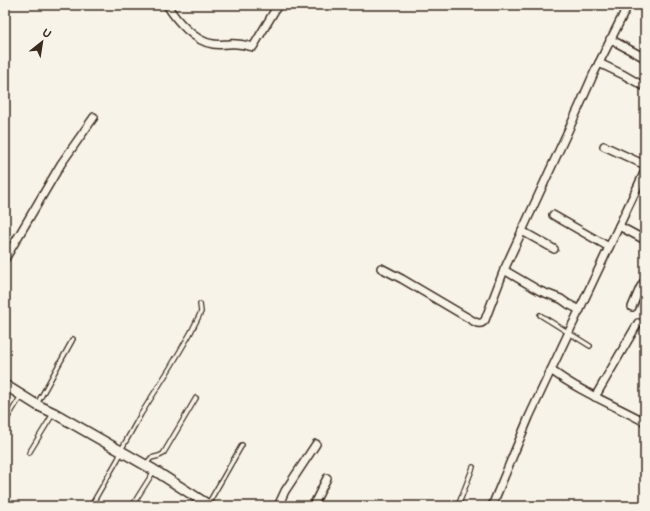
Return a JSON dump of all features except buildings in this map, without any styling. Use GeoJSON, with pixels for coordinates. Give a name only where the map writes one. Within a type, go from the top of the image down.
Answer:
{"type":"FeatureCollection","features":[{"type":"Feature","properties":{"kind":"street"},"geometry":{"type":"LineString","coordinates":[[167,5],[182,25],[189,32],[203,41],[212,44],[236,43],[253,47],[278,5]]}},
{"type":"Feature","properties":{"kind":"street"},"geometry":{"type":"LineString","coordinates":[[382,268],[478,323],[485,320],[504,270],[594,73],[628,5]]}},
{"type":"Feature","properties":{"kind":"street"},"geometry":{"type":"LineString","coordinates":[[610,39],[645,58]]}},
{"type":"Feature","properties":{"kind":"street"},"geometry":{"type":"LineString","coordinates":[[599,63],[645,87]]}},
{"type":"Feature","properties":{"kind":"street"},"geometry":{"type":"LineString","coordinates":[[5,259],[61,164],[94,117]]}},
{"type":"Feature","properties":{"kind":"street"},"geometry":{"type":"LineString","coordinates":[[604,146],[645,165]]}},
{"type":"Feature","properties":{"kind":"street"},"geometry":{"type":"LineString","coordinates":[[492,506],[551,370],[645,171]]}},
{"type":"Feature","properties":{"kind":"street"},"geometry":{"type":"LineString","coordinates":[[552,215],[609,247]]}},
{"type":"Feature","properties":{"kind":"street"},"geometry":{"type":"LineString","coordinates":[[619,226],[645,240]]}},
{"type":"Feature","properties":{"kind":"street"},"geometry":{"type":"LineString","coordinates":[[522,231],[554,249]]}},
{"type":"Feature","properties":{"kind":"street"},"geometry":{"type":"LineString","coordinates":[[504,270],[580,310]]}},
{"type":"Feature","properties":{"kind":"street"},"geometry":{"type":"LineString","coordinates":[[632,307],[645,280]]}},
{"type":"Feature","properties":{"kind":"street"},"geometry":{"type":"LineString","coordinates":[[596,397],[638,323]]}},
{"type":"Feature","properties":{"kind":"street"},"geometry":{"type":"LineString","coordinates":[[551,370],[562,378],[596,397],[645,422]]}},
{"type":"Feature","properties":{"kind":"street"},"geometry":{"type":"LineString","coordinates":[[5,385],[37,405],[54,413],[154,470],[209,505]]}},
{"type":"Feature","properties":{"kind":"street"},"geometry":{"type":"LineString","coordinates":[[278,506],[285,491],[316,444]]}},
{"type":"Feature","properties":{"kind":"street"},"geometry":{"type":"LineString","coordinates":[[313,506],[327,478]]}},
{"type":"Feature","properties":{"kind":"lane"},"geometry":{"type":"LineString","coordinates":[[91,506],[118,459],[141,414],[170,368],[202,312],[200,304]]}},
{"type":"Feature","properties":{"kind":"lane"},"geometry":{"type":"LineString","coordinates":[[540,315],[590,346]]}},
{"type":"Feature","properties":{"kind":"lane"},"geometry":{"type":"LineString","coordinates":[[37,405],[73,339]]}},
{"type":"Feature","properties":{"kind":"lane"},"geometry":{"type":"LineString","coordinates":[[5,422],[22,395]]}},
{"type":"Feature","properties":{"kind":"lane"},"geometry":{"type":"LineString","coordinates":[[145,465],[151,458],[163,454],[196,398]]}},
{"type":"Feature","properties":{"kind":"lane"},"geometry":{"type":"LineString","coordinates":[[29,453],[54,413]]}},
{"type":"Feature","properties":{"kind":"lane"},"geometry":{"type":"LineString","coordinates":[[209,505],[242,445]]}},
{"type":"Feature","properties":{"kind":"lane"},"geometry":{"type":"LineString","coordinates":[[458,506],[473,467]]}},
{"type":"Feature","properties":{"kind":"lane"},"geometry":{"type":"LineString","coordinates":[[132,506],[154,470]]}}]}
